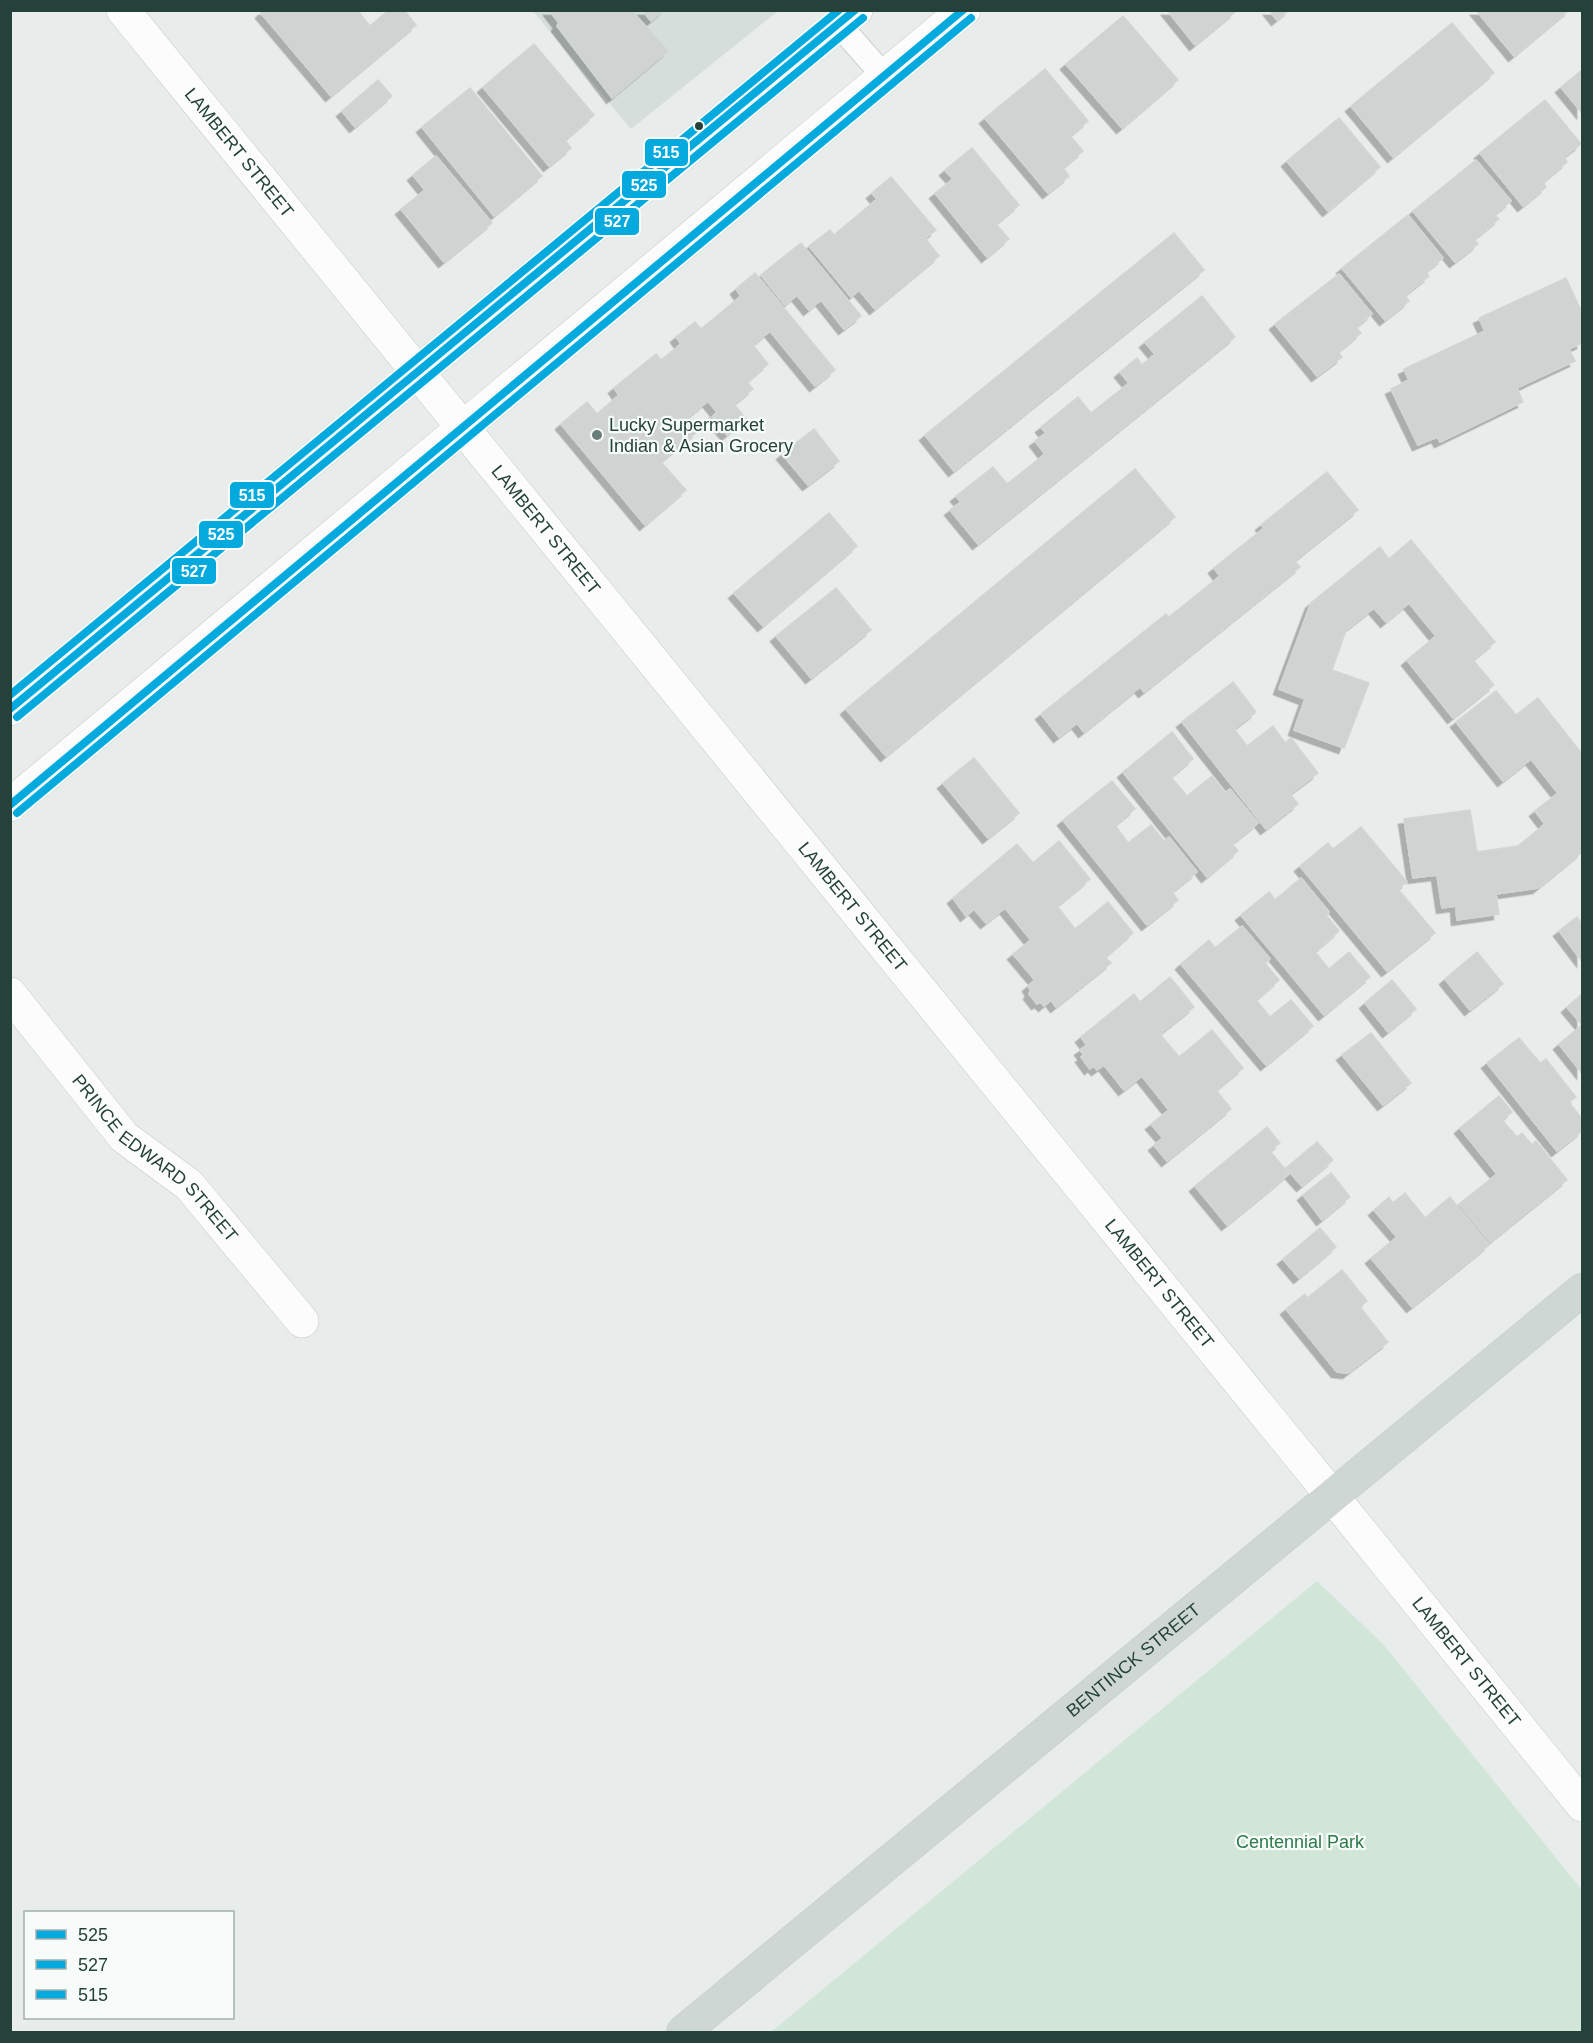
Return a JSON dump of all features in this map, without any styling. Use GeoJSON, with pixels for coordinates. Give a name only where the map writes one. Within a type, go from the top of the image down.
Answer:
{"type":"FeatureCollection","features":[{"type":"Feature","properties":{"kind":"main road","name":"BENTINCK STREET"},"geometry":{"type":"LineString","coordinates":[[683,2032],[1582,1290]]}},
{"type":"Feature","properties":{"kind":"street","name":"LAMBERT STREET"},"geometry":{"type":"LineString","coordinates":[[123,10],[1582,1805]]}},
{"type":"Feature","properties":{"kind":"street"},"geometry":{"type":"LineString","coordinates":[[10,805],[964,10]]}},
{"type":"Feature","properties":{"kind":"street"},"geometry":{"type":"LineString","coordinates":[[10,709],[848,18]]}},
{"type":"Feature","properties":{"kind":"street","name":"PRINCE EDWARD STREET"},"geometry":{"type":"LineString","coordinates":[[10,994],[124,1137],[189,1185],[302,1322]]}},
{"type":"Feature","properties":{"kind":"lane"},"geometry":{"type":"LineString","coordinates":[[848,18],[885,76]]}},
{"type":"Feature","properties":{"kind":"shaded area"},"geometry":{"type":"Polygon","coordinates":[[[533,11],[778,11],[631,129],[533,11]]]}},
{"type":"Feature","properties":{"kind":"green space","name":"Centennial Park"},"geometry":{"type":"Polygon","coordinates":[[[1317,1581],[1383,1644],[1582,1890],[1582,2032],[771,2032],[1317,1581]]]}},
{"type":"Feature","properties":{"kind":"building"},"geometry":{"type":"Polygon","coordinates":[[[264,10],[357,10],[370,26],[389,10],[404,10],[416,25],[331,96],[261,13],[264,10]]]}},
{"type":"Feature","properties":{"kind":"building"},"geometry":{"type":"Polygon","coordinates":[[[549,10],[631,10],[668,51],[612,98],[557,26],[559,23],[549,10]]]}},
{"type":"Feature","properties":{"kind":"building"},"geometry":{"type":"Polygon","coordinates":[[[642,10],[664,10],[651,21],[642,10]]]}},
{"type":"Feature","properties":{"kind":"building"},"geometry":{"type":"Polygon","coordinates":[[[1167,10],[1233,10],[1235,12],[1195,45],[1167,10]]]}},
{"type":"Feature","properties":{"kind":"building"},"geometry":{"type":"Polygon","coordinates":[[[1269,10],[1289,10],[1277,20],[1269,10]]]}},
{"type":"Feature","properties":{"kind":"building"},"geometry":{"type":"Polygon","coordinates":[[[1476,10],[1569,10],[1514,56],[1476,10]]]}},
{"type":"Feature","properties":{"kind":"building"},"geometry":{"type":"Polygon","coordinates":[[[1123,16],[1178,80],[1122,128],[1066,64],[1123,16]]]}},
{"type":"Feature","properties":{"kind":"building"},"geometry":{"type":"Polygon","coordinates":[[[1452,23],[1494,73],[1393,157],[1351,106],[1452,23]]]}},
{"type":"Feature","properties":{"kind":"building"},"geometry":{"type":"Polygon","coordinates":[[[534,44],[594,115],[565,140],[571,148],[549,166],[483,87],[534,44]]]}},
{"type":"Feature","properties":{"kind":"building"},"geometry":{"type":"Polygon","coordinates":[[[1045,69],[1088,121],[1070,136],[1083,151],[1063,168],[1069,176],[1048,193],[985,118],[1045,69]]]}},
{"type":"Feature","properties":{"kind":"building"},"geometry":{"type":"Polygon","coordinates":[[[1582,70],[1582,113],[1561,87],[1582,70]]]}},
{"type":"Feature","properties":{"kind":"building"},"geometry":{"type":"Polygon","coordinates":[[[378,80],[392,96],[355,127],[342,111],[378,80]]]}},
{"type":"Feature","properties":{"kind":"building"},"geometry":{"type":"Polygon","coordinates":[[[470,88],[542,176],[494,216],[422,127],[470,88]]]}},
{"type":"Feature","properties":{"kind":"building"},"geometry":{"type":"Polygon","coordinates":[[[1545,100],[1581,144],[1564,157],[1567,162],[1543,182],[1546,187],[1523,206],[1480,153],[1545,100]]]}},
{"type":"Feature","properties":{"kind":"building"},"geometry":{"type":"Polygon","coordinates":[[[1339,118],[1380,167],[1328,211],[1287,161],[1339,118]]]}},
{"type":"Feature","properties":{"kind":"building"},"geometry":{"type":"Polygon","coordinates":[[[972,148],[1019,205],[996,224],[1009,239],[987,257],[935,193],[953,179],[945,170],[972,148]]]}},
{"type":"Feature","properties":{"kind":"building"},"geometry":{"type":"Polygon","coordinates":[[[436,156],[492,223],[444,262],[401,209],[425,190],[413,175],[436,156]]]}},
{"type":"Feature","properties":{"kind":"building"},"geometry":{"type":"Polygon","coordinates":[[[1476,160],[1511,201],[1494,215],[1499,219],[1474,239],[1478,244],[1455,262],[1413,211],[1476,160]]]}},
{"type":"Feature","properties":{"kind":"building"},"geometry":{"type":"Polygon","coordinates":[[[891,177],[936,230],[925,238],[939,256],[875,309],[859,290],[851,297],[809,246],[830,230],[834,235],[877,199],[872,193],[891,177]]]}},
{"type":"Feature","properties":{"kind":"building"},"geometry":{"type":"Polygon","coordinates":[[[1408,215],[1443,258],[1426,272],[1429,276],[1405,295],[1409,301],[1385,320],[1342,268],[1408,215]]]}},
{"type":"Feature","properties":{"kind":"building"},"geometry":{"type":"Polygon","coordinates":[[[1174,233],[1204,270],[954,471],[925,435],[1174,233]]]}},
{"type":"Feature","properties":{"kind":"building"},"geometry":{"type":"Polygon","coordinates":[[[801,243],[861,316],[844,329],[821,300],[809,310],[797,295],[785,305],[761,275],[801,243]]]}},
{"type":"Feature","properties":{"kind":"building"},"geometry":{"type":"Polygon","coordinates":[[[755,273],[835,370],[815,386],[770,331],[753,345],[768,364],[747,382],[753,389],[734,404],[746,419],[727,435],[712,417],[717,412],[708,401],[686,419],[697,432],[647,473],[597,414],[619,395],[614,388],[656,354],[661,360],[681,344],[676,337],[695,322],[701,329],[741,296],[736,289],[755,273]]]}},
{"type":"Feature","properties":{"kind":"building"},"geometry":{"type":"Polygon","coordinates":[[[1339,274],[1372,314],[1356,327],[1361,333],[1338,352],[1342,357],[1317,376],[1275,324],[1339,274]]]}},
{"type":"Feature","properties":{"kind":"building"},"geometry":{"type":"Polygon","coordinates":[[[1566,278],[1582,313],[1582,343],[1569,349],[1575,361],[1517,388],[1523,402],[1440,442],[1437,437],[1418,445],[1391,389],[1409,380],[1404,369],[1485,331],[1479,318],[1566,278]]]}},
{"type":"Feature","properties":{"kind":"building"},"geometry":{"type":"Polygon","coordinates":[[[1202,296],[1235,337],[978,544],[950,510],[961,502],[956,496],[993,467],[1007,484],[1045,454],[1035,441],[1046,433],[1041,427],[1078,397],[1091,413],[1129,383],[1120,372],[1137,358],[1142,365],[1155,354],[1145,342],[1202,296]]]}},
{"type":"Feature","properties":{"kind":"building"},"geometry":{"type":"Polygon","coordinates":[[[587,402],[647,473],[661,462],[686,490],[645,525],[561,424],[587,402]]]}},
{"type":"Feature","properties":{"kind":"building"},"geometry":{"type":"Polygon","coordinates":[[[814,429],[839,461],[808,485],[782,454],[814,429]]]}},
{"type":"Feature","properties":{"kind":"building"},"geometry":{"type":"Polygon","coordinates":[[[1135,469],[1175,517],[886,756],[846,709],[1135,469]]]}},
{"type":"Feature","properties":{"kind":"building"},"geometry":{"type":"Polygon","coordinates":[[[1327,472],[1358,510],[1294,561],[1300,567],[1144,692],[1140,687],[1084,732],[1077,723],[1059,737],[1041,714],[1166,614],[1169,617],[1220,576],[1214,568],[1264,528],[1261,525],[1327,472]]]}},
{"type":"Feature","properties":{"kind":"building"},"geometry":{"type":"Polygon","coordinates":[[[829,513],[857,546],[763,626],[734,593],[829,513]]]}},
{"type":"Feature","properties":{"kind":"building"},"geometry":{"type":"Polygon","coordinates":[[[1411,540],[1495,642],[1473,660],[1494,685],[1453,718],[1407,660],[1436,636],[1409,603],[1386,622],[1374,608],[1346,630],[1332,670],[1369,683],[1344,748],[1294,730],[1305,699],[1279,689],[1311,603],[1380,547],[1389,559],[1411,540]]]}},
{"type":"Feature","properties":{"kind":"building"},"geometry":{"type":"Polygon","coordinates":[[[836,588],[871,630],[811,678],[776,636],[836,588]]]}},
{"type":"Feature","properties":{"kind":"building"},"geometry":{"type":"Polygon","coordinates":[[[1233,682],[1256,712],[1234,729],[1247,746],[1273,726],[1285,743],[1291,738],[1318,773],[1290,794],[1298,804],[1266,829],[1182,722],[1233,682]]]}},
{"type":"Feature","properties":{"kind":"building"},"geometry":{"type":"Polygon","coordinates":[[[1496,691],[1516,715],[1538,698],[1582,754],[1582,852],[1538,888],[1496,894],[1499,914],[1457,920],[1456,906],[1442,908],[1437,875],[1413,878],[1404,819],[1470,810],[1477,852],[1518,846],[1545,824],[1535,811],[1558,793],[1531,759],[1503,781],[1456,722],[1496,691]]]}},
{"type":"Feature","properties":{"kind":"building"},"geometry":{"type":"Polygon","coordinates":[[[1172,732],[1193,759],[1171,777],[1187,796],[1212,776],[1225,793],[1230,789],[1258,823],[1232,844],[1238,851],[1207,877],[1123,772],[1172,732]]]}},
{"type":"Feature","properties":{"kind":"building"},"geometry":{"type":"Polygon","coordinates":[[[974,758],[1019,813],[988,838],[943,783],[974,758]]]}},
{"type":"Feature","properties":{"kind":"building"},"geometry":{"type":"Polygon","coordinates":[[[1112,781],[1135,809],[1115,825],[1128,843],[1151,825],[1164,841],[1169,837],[1197,872],[1172,892],[1178,900],[1147,925],[1063,820],[1112,781]]]}},
{"type":"Feature","properties":{"kind":"building"},"geometry":{"type":"Polygon","coordinates":[[[1361,827],[1407,882],[1398,889],[1435,933],[1387,971],[1300,866],[1328,843],[1333,849],[1361,827]]]}},
{"type":"Feature","properties":{"kind":"building"},"geometry":{"type":"Polygon","coordinates":[[[1059,841],[1090,879],[1057,906],[1075,929],[1108,902],[1133,933],[1105,957],[1111,963],[1056,1007],[1051,1000],[1044,1006],[1040,1002],[1037,1004],[1029,994],[1031,991],[1028,986],[1035,980],[1013,954],[1031,940],[1005,908],[986,923],[974,909],[966,916],[953,898],[1017,844],[1033,863],[1059,841]]]}},
{"type":"Feature","properties":{"kind":"building"},"geometry":{"type":"Polygon","coordinates":[[[1301,878],[1329,912],[1326,915],[1339,931],[1315,952],[1329,969],[1349,952],[1370,977],[1324,1015],[1241,915],[1269,892],[1275,900],[1301,878]]]}},
{"type":"Feature","properties":{"kind":"building"},"geometry":{"type":"Polygon","coordinates":[[[1577,917],[1582,924],[1582,961],[1559,931],[1577,917]]]}},
{"type":"Feature","properties":{"kind":"building"},"geometry":{"type":"Polygon","coordinates":[[[1242,926],[1270,959],[1265,963],[1279,980],[1256,1000],[1270,1017],[1291,1000],[1313,1026],[1266,1065],[1181,964],[1209,940],[1215,948],[1242,926]]]}},
{"type":"Feature","properties":{"kind":"building"},"geometry":{"type":"Polygon","coordinates":[[[1477,952],[1503,984],[1470,1010],[1445,979],[1477,952]]]}},
{"type":"Feature","properties":{"kind":"building"},"geometry":{"type":"Polygon","coordinates":[[[1170,977],[1194,1007],[1160,1034],[1179,1057],[1212,1030],[1243,1068],[1216,1090],[1231,1109],[1167,1161],[1154,1145],[1163,1138],[1151,1124],[1169,1110],[1142,1076],[1124,1090],[1104,1065],[1097,1070],[1093,1066],[1090,1069],[1081,1057],[1084,1055],[1080,1050],[1087,1045],[1081,1037],[1134,994],[1140,1002],[1170,977]]]}},
{"type":"Feature","properties":{"kind":"building"},"geometry":{"type":"Polygon","coordinates":[[[1392,980],[1416,1009],[1388,1032],[1365,1003],[1392,980]]]}},
{"type":"Feature","properties":{"kind":"building"},"geometry":{"type":"Polygon","coordinates":[[[1582,994],[1582,1025],[1567,1007],[1582,994]]]}},
{"type":"Feature","properties":{"kind":"building"},"geometry":{"type":"Polygon","coordinates":[[[1582,1025],[1582,1073],[1559,1044],[1582,1025]]]}},
{"type":"Feature","properties":{"kind":"building"},"geometry":{"type":"Polygon","coordinates":[[[1371,1033],[1411,1083],[1383,1105],[1342,1055],[1371,1033]]]}},
{"type":"Feature","properties":{"kind":"building"},"geometry":{"type":"Polygon","coordinates":[[[1519,1038],[1540,1063],[1546,1059],[1576,1097],[1569,1102],[1582,1119],[1582,1131],[1557,1151],[1487,1063],[1519,1038]]]}},
{"type":"Feature","properties":{"kind":"building"},"geometry":{"type":"Polygon","coordinates":[[[1499,1096],[1512,1112],[1502,1120],[1517,1137],[1522,1133],[1532,1145],[1536,1141],[1567,1180],[1490,1242],[1459,1204],[1497,1174],[1460,1128],[1499,1096]]]}},
{"type":"Feature","properties":{"kind":"building"},"geometry":{"type":"Polygon","coordinates":[[[1267,1127],[1280,1143],[1270,1151],[1289,1174],[1227,1225],[1195,1186],[1267,1127]]]}},
{"type":"Feature","properties":{"kind":"building"},"geometry":{"type":"Polygon","coordinates":[[[1317,1142],[1333,1160],[1302,1186],[1286,1168],[1317,1142]]]}},
{"type":"Feature","properties":{"kind":"building"},"geometry":{"type":"Polygon","coordinates":[[[1331,1173],[1350,1197],[1322,1220],[1303,1195],[1331,1173]]]}},
{"type":"Feature","properties":{"kind":"building"},"geometry":{"type":"Polygon","coordinates":[[[1405,1193],[1425,1218],[1450,1197],[1489,1245],[1412,1307],[1371,1258],[1397,1237],[1374,1210],[1389,1197],[1393,1203],[1405,1193]]]}},
{"type":"Feature","properties":{"kind":"building"},"geometry":{"type":"Polygon","coordinates":[[[1320,1228],[1336,1247],[1299,1278],[1283,1259],[1320,1228]]]}},
{"type":"Feature","properties":{"kind":"building"},"geometry":{"type":"Polygon","coordinates":[[[1342,1270],[1367,1301],[1360,1307],[1388,1342],[1348,1373],[1337,1372],[1286,1309],[1305,1294],[1307,1298],[1342,1270]]]}},
{"type":"Feature","properties":{"kind":"transit line","name":"515"},"geometry":{"type":"LineString","coordinates":[[10,695],[839,10]]}},
{"type":"Feature","properties":{"kind":"transit line","name":"525"},"geometry":{"type":"LineString","coordinates":[[10,709],[855,10]]}},
{"type":"Feature","properties":{"kind":"transit line","name":"525"},"geometry":{"type":"LineString","coordinates":[[10,805],[963,10]]}},
{"type":"Feature","properties":{"kind":"transit line","name":"527"},"geometry":{"type":"LineString","coordinates":[[17,717],[863,18]]}},
{"type":"Feature","properties":{"kind":"transit line","name":"527"},"geometry":{"type":"LineString","coordinates":[[17,813],[971,18]]}},
{"type":"Feature","properties":{"kind":"place","name":"Lucky Supermarket Indian & Asian Grocery"},"geometry":{"type":"Point","coordinates":[597,435]}}]}
